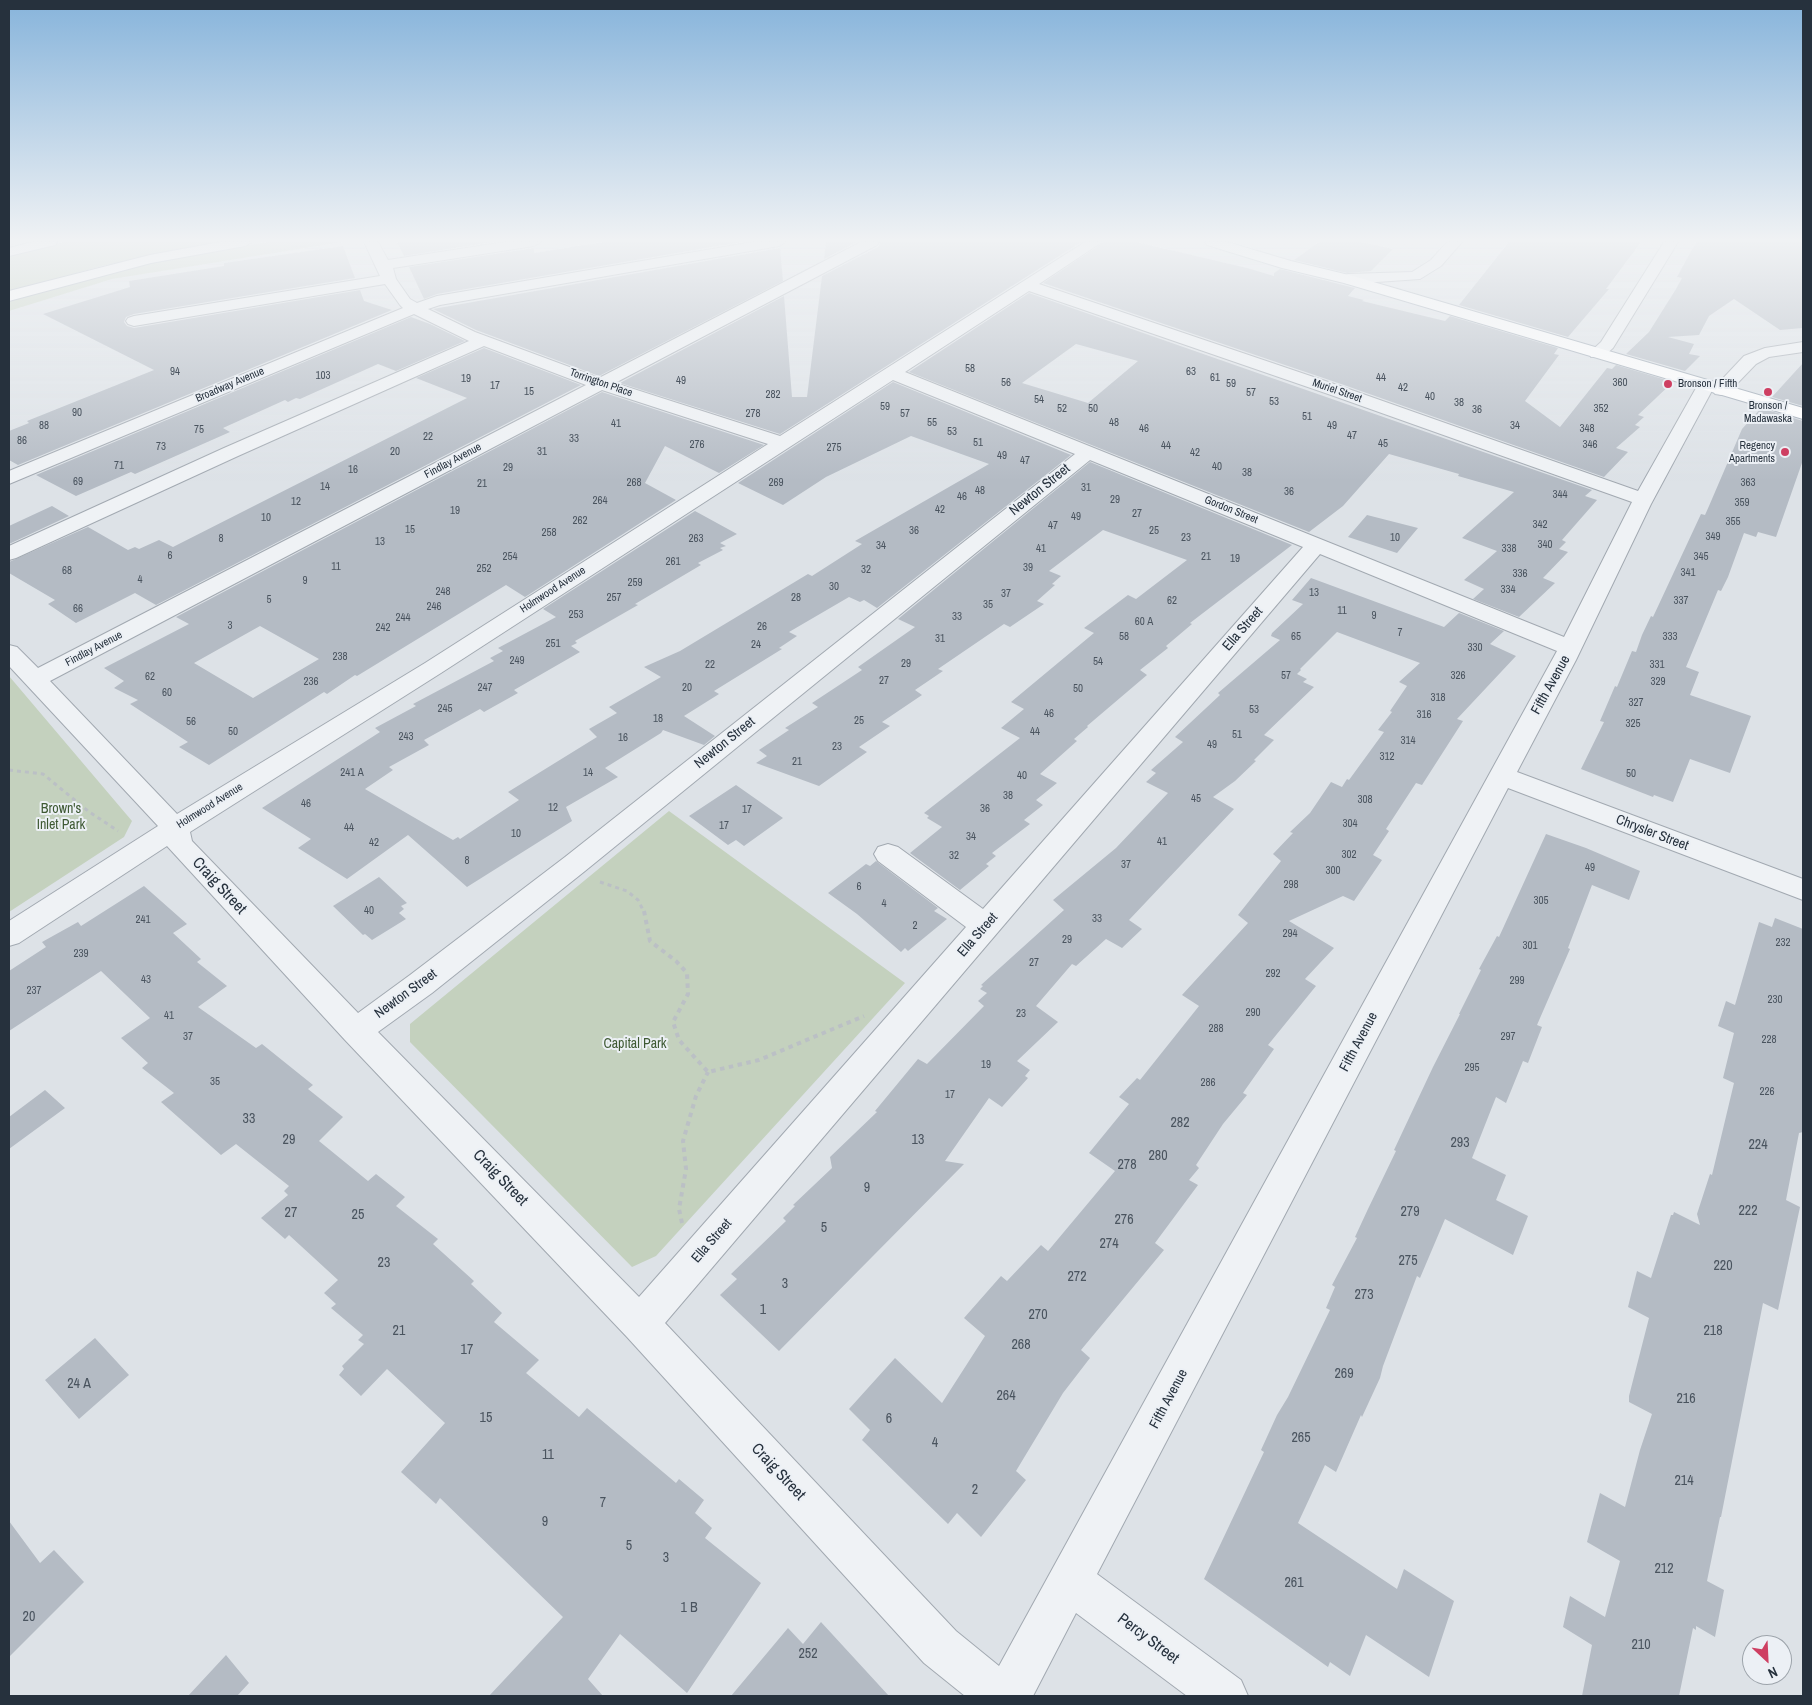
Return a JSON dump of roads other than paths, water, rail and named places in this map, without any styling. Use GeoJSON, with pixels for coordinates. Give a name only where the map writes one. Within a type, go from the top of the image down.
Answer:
{"type":"FeatureCollection","features":[{"type":"Feature","properties":{"kind":"main road"},"geometry":{"type":"LineString","coordinates":[[1490,322],[1803,414]]}},
{"type":"Feature","properties":{"kind":"street","name":"Broadway Avenue"},"geometry":{"type":"LineString","coordinates":[[9,478],[383,322]]}},
{"type":"Feature","properties":{"kind":"street","name":"Torrington Place"},"geometry":{"type":"LineString","coordinates":[[442,322],[484,340],[600,384],[782,444]]}},
{"type":"Feature","properties":{"kind":"street","name":"Findlay Avenue"},"geometry":{"type":"LineString","coordinates":[[34,680],[720,322]]}},
{"type":"Feature","properties":{"kind":"street","name":"Holmwood Avenue"},"geometry":{"type":"LineString","coordinates":[[9,935],[175,828],[433,668],[973,322]]}},
{"type":"Feature","properties":{"kind":"street","name":"Muriel Street"},"geometry":{"type":"LineString","coordinates":[[1133,322],[1337,391],[1614,490],[1645,499]]}},
{"type":"Feature","properties":{"kind":"street"},"geometry":{"type":"LineString","coordinates":[[1597,353],[1607,344],[1621,322]]}},
{"type":"Feature","properties":{"kind":"street"},"geometry":{"type":"LineString","coordinates":[[9,554],[231,452],[484,340]]}},
{"type":"Feature","properties":{"kind":"street","name":"Fifth Avenue"},"geometry":{"type":"LineString","coordinates":[[1008,1696],[1570,648],[1645,499],[1714,388],[1750,360],[1772,352],[1803,347]]}},
{"type":"Feature","properties":{"kind":"street","name":"Gordon Street"},"geometry":{"type":"LineString","coordinates":[[892,373],[1570,648]]}},
{"type":"Feature","properties":{"kind":"street","name":"Newton Street"},"geometry":{"type":"LineString","coordinates":[[356,1031],[421,984],[575,864],[1089,452]]}},
{"type":"Feature","properties":{"kind":"street","name":"Ella Street"},"geometry":{"type":"LineString","coordinates":[[640,1324],[1316,545]]}},
{"type":"Feature","properties":{"kind":"street","name":"Craig Street"},"geometry":{"type":"LineString","coordinates":[[9,652],[175,828],[180,845],[356,1031],[640,1324],[940,1647],[1000,1696]]}},
{"type":"Feature","properties":{"kind":"street","name":"Chrysler Street"},"geometry":{"type":"LineString","coordinates":[[1501,776],[1803,890]]}},
{"type":"Feature","properties":{"kind":"street"},"geometry":{"type":"LineString","coordinates":[[888,854],[985,926]]}},
{"type":"Feature","properties":{"kind":"street","name":"Percy Street"},"geometry":{"type":"LineString","coordinates":[[1071,1581],[1225,1696]]}},
{"type":"Feature","properties":{"kind":"place","name":"Bronson / Fifth"},"geometry":{"type":"Point","coordinates":[1668,384]}},
{"type":"Feature","properties":{"kind":"place","name":"Bronson / Madawaska"},"geometry":{"type":"Point","coordinates":[1768,392]}},
{"type":"Feature","properties":{"kind":"place","name":"Regency Apartments"},"geometry":{"type":"Point","coordinates":[1785,452]}},
{"type":"Feature","properties":{"kind":"park label","name":"Brown's Inlet Park"},"geometry":{"type":"Point","coordinates":[61,818]}},
{"type":"Feature","properties":{"kind":"park label","name":"Capital Park"},"geometry":{"type":"Point","coordinates":[635,1044]}}]}
